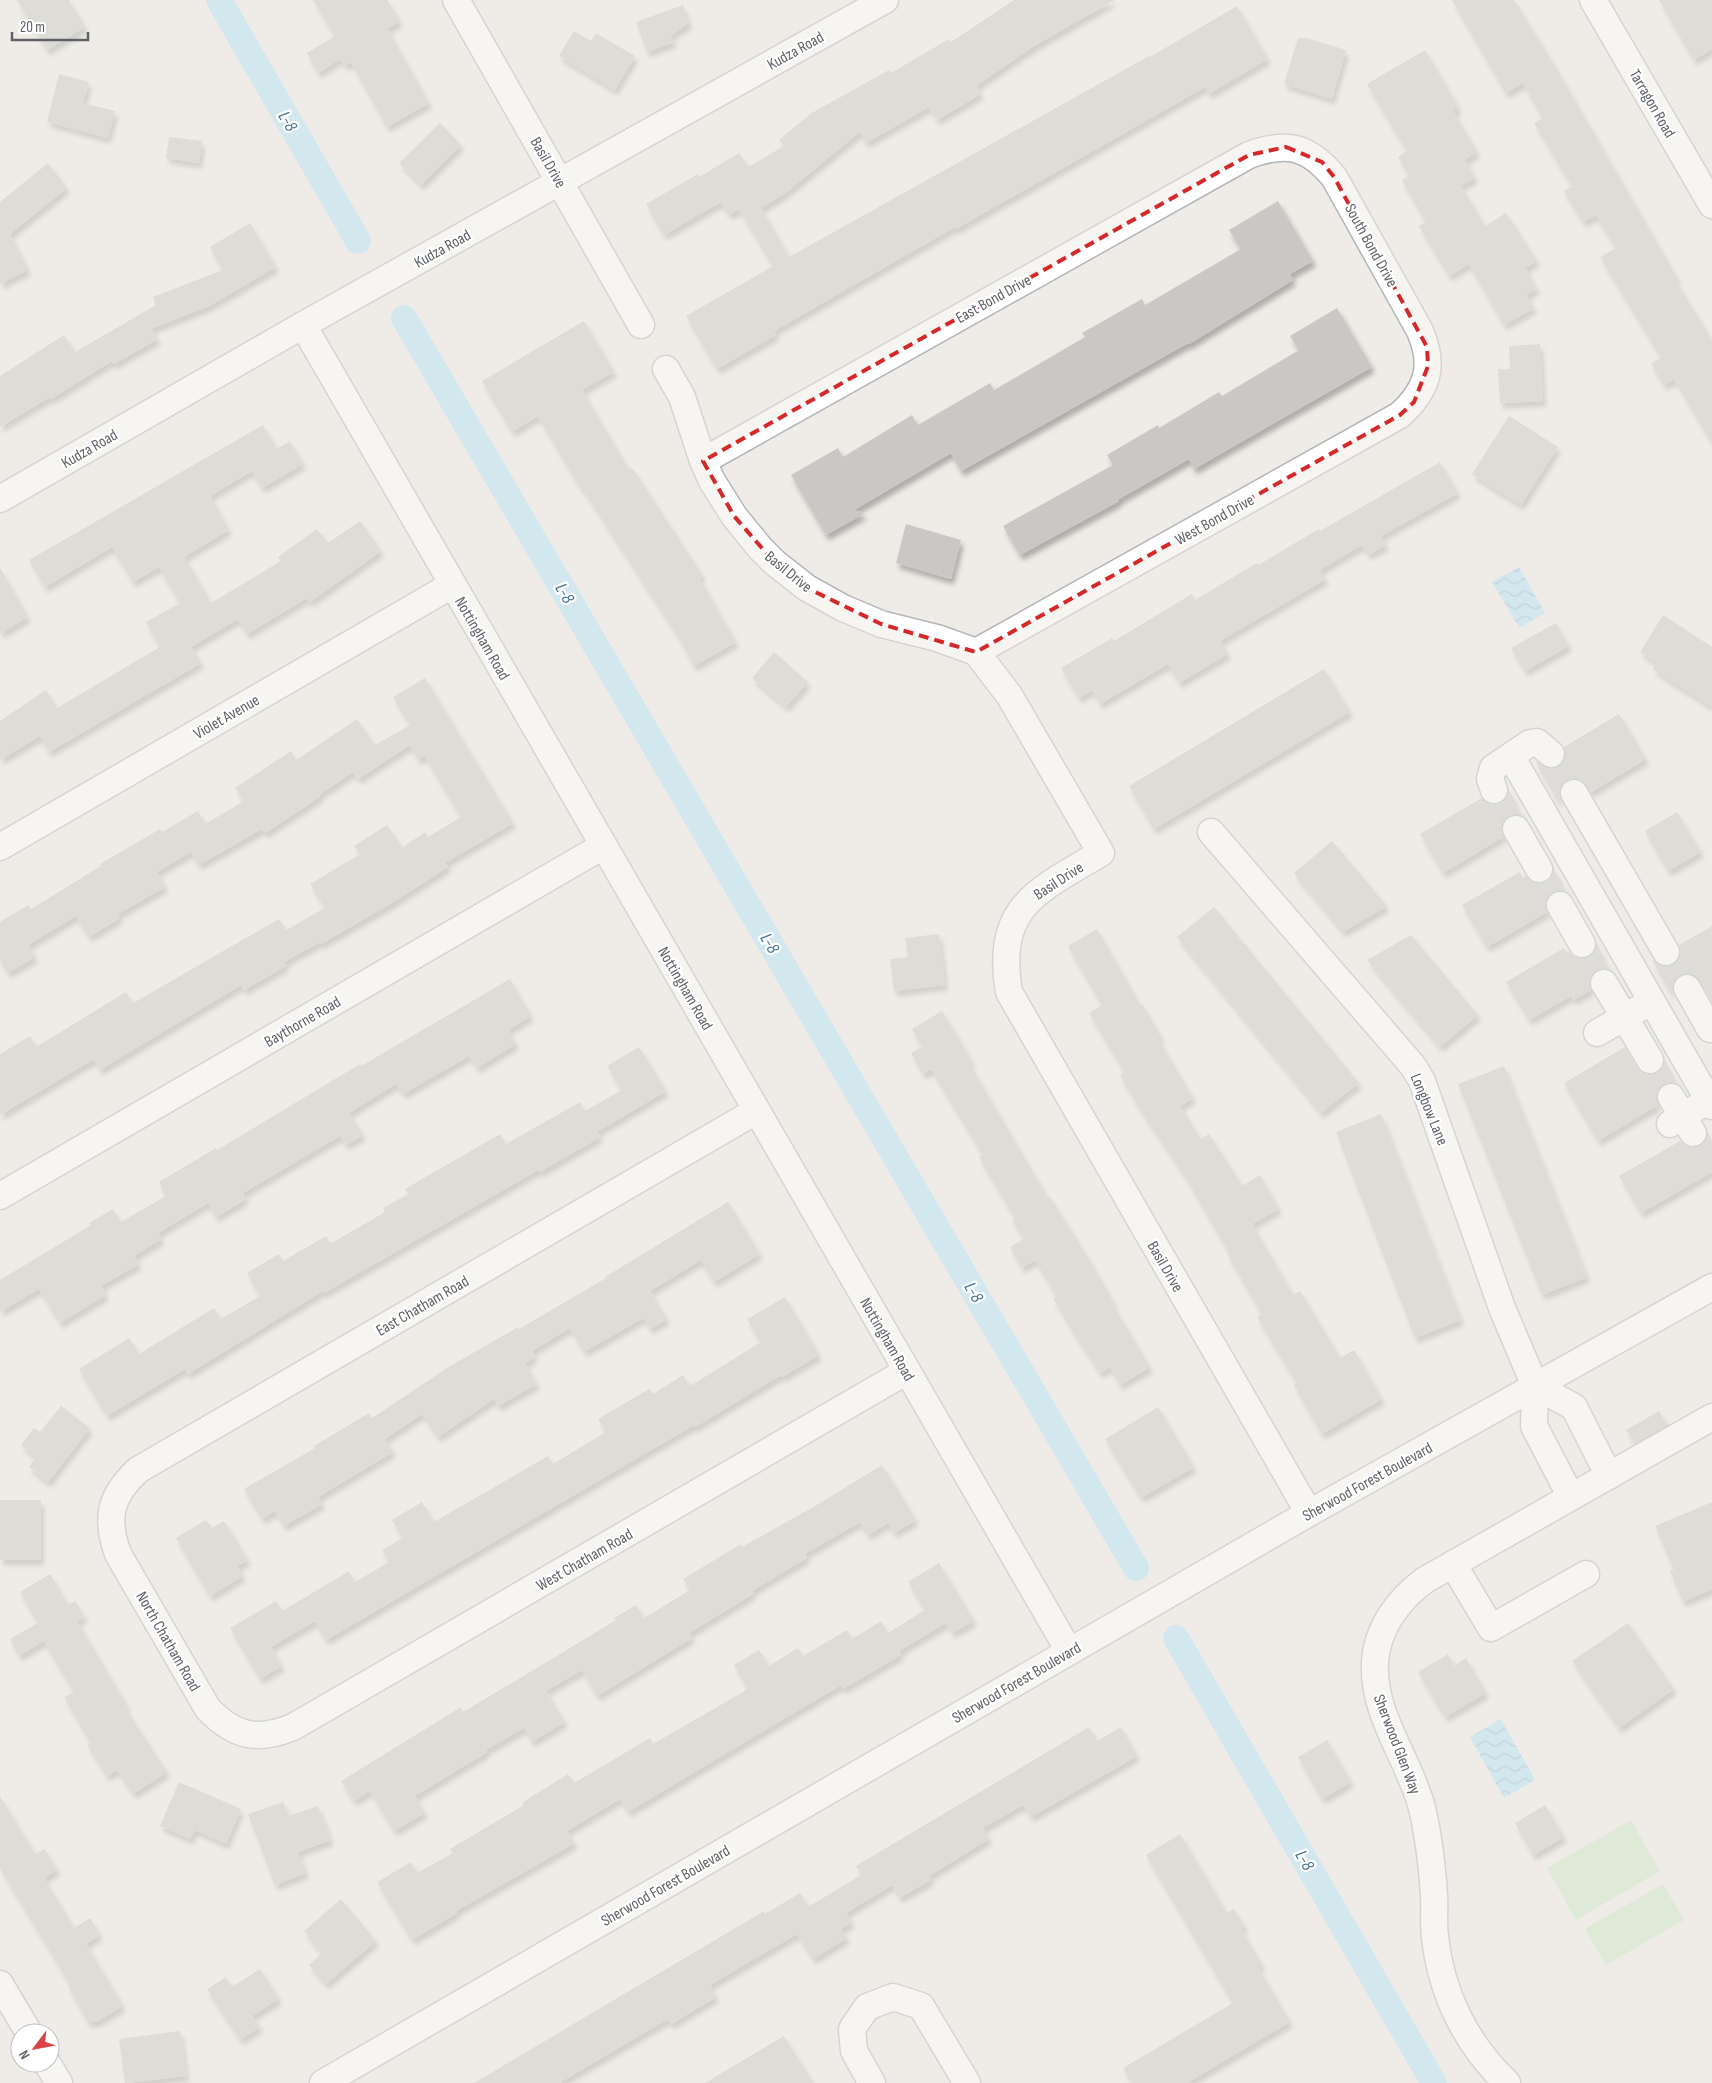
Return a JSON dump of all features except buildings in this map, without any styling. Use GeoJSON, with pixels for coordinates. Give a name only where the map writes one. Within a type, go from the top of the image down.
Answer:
{"type":"FeatureCollection","features":[{"type":"Feature","properties":{"kind":"street","name":"Basil Drive"},"geometry":{"type":"LineString","coordinates":[[456,0],[641,325]]}},
{"type":"Feature","properties":{"kind":"street","name":"Kudza Road"},"geometry":{"type":"LineString","coordinates":[[0,499],[303,325],[885,0]]}},
{"type":"Feature","properties":{"kind":"street","name":"Tarragon Road"},"geometry":{"type":"LineString","coordinates":[[1593,0],[1712,205]]}},
{"type":"Feature","properties":{"kind":"street","name":"South Bond Drive"},"geometry":{"type":"LineString","coordinates":[[1286,147],[1305,152],[1322,162],[1334,177],[1420,331],[1427,347],[1428,366]]}},
{"type":"Feature","properties":{"kind":"street","name":"East Bond Drive"},"geometry":{"type":"LineString","coordinates":[[703,461],[1249,154],[1267,148],[1286,147]]}},
{"type":"Feature","properties":{"kind":"street","name":"Nottingham Road"},"geometry":{"type":"LineString","coordinates":[[303,325],[1069,1651]]}},
{"type":"Feature","properties":{"kind":"street","name":"West Bond Drive"},"geometry":{"type":"LineString","coordinates":[[976,652],[1400,415],[1414,402],[1424,385],[1428,366]]}},
{"type":"Feature","properties":{"kind":"street","name":"Basil Drive"},"geometry":{"type":"LineString","coordinates":[[666,369],[682,397],[703,461],[712,481],[734,516],[775,563],[807,588],[843,608],[881,624],[937,638],[976,652],[1009,694],[1101,853],[1046,885],[1031,897],[1019,912],[1010,929],[1006,948],[1006,973],[1009,992],[1309,1513]]}},
{"type":"Feature","properties":{"kind":"street","name":"Violet Avenue"},"geometry":{"type":"LineString","coordinates":[[0,847],[452,585]]}},
{"type":"Feature","properties":{"kind":"street"},"geometry":{"type":"LineString","coordinates":[[1494,790],[1490,779],[1493,768],[1530,743],[1537,742],[1551,754]]}},
{"type":"Feature","properties":{"kind":"street"},"geometry":{"type":"LineString","coordinates":[[1511,756],[1665,1025],[1711,1101],[1679,1117]]}},
{"type":"Feature","properties":{"kind":"street"},"geometry":{"type":"LineString","coordinates":[[1574,793],[1666,952]]}},
{"type":"Feature","properties":{"kind":"street"},"geometry":{"type":"LineString","coordinates":[[1526,851],[1593,826]]}},
{"type":"Feature","properties":{"kind":"street","name":"Longbow Lane"},"geometry":{"type":"LineString","coordinates":[[1212,832],[1413,1066],[1422,1081],[1502,1308],[1535,1386]]}},
{"type":"Feature","properties":{"kind":"street","name":"Baythorne Road"},"geometry":{"type":"LineString","coordinates":[[0,1196],[604,846]]}},
{"type":"Feature","properties":{"kind":"street"},"geometry":{"type":"LineString","coordinates":[[1569,926],[1598,909]]}},
{"type":"Feature","properties":{"kind":"street"},"geometry":{"type":"LineString","coordinates":[[1614,936],[1646,917]]}},
{"type":"Feature","properties":{"kind":"street"},"geometry":{"type":"LineString","coordinates":[[1604,982],[1650,1060]]}},
{"type":"Feature","properties":{"kind":"street"},"geometry":{"type":"LineString","coordinates":[[1665,1025],[1692,997],[1710,1028]]}},
{"type":"Feature","properties":{"kind":"street"},"geometry":{"type":"LineString","coordinates":[[1597,1033],[1652,1001]]}},
{"type":"Feature","properties":{"kind":"street","name":"East Chatham Road"},"geometry":{"type":"LineString","coordinates":[[110,1519],[114,1500],[124,1483],[138,1470],[756,1111]]}},
{"type":"Feature","properties":{"kind":"street","name":"Sherwood Forest Boulevard"},"geometry":{"type":"LineString","coordinates":[[323,2083],[1309,1513],[1712,1287]]}},
{"type":"Feature","properties":{"kind":"street","name":"West Chatham Road"},"geometry":{"type":"LineString","coordinates":[[258,1736],[276,1734],[293,1728],[907,1372]]}},
{"type":"Feature","properties":{"kind":"street"},"geometry":{"type":"LineString","coordinates":[[1571,1497],[1534,1426],[1535,1386],[1574,1407],[1609,1476]]}},
{"type":"Feature","properties":{"kind":"street","name":"Sherwood Glen Way"},"geometry":{"type":"LineString","coordinates":[[1507,2083],[1470,2040],[1453,2007],[1441,1972],[1435,1936],[1430,1851],[1422,1807],[1402,1753],[1377,1697],[1375,1678],[1376,1658],[1380,1640],[1387,1622],[1397,1606],[1414,1589],[1453,1564],[1712,1417]]}},
{"type":"Feature","properties":{"kind":"street","name":"North Chatham Road"},"geometry":{"type":"LineString","coordinates":[[110,1519],[112,1538],[118,1554],[208,1709],[221,1723],[238,1732],[258,1736]]}},
{"type":"Feature","properties":{"kind":"street"},"geometry":{"type":"LineString","coordinates":[[1453,1564],[1491,1628],[1586,1574]]}},
{"type":"Feature","properties":{"kind":"street"},"geometry":{"type":"LineString","coordinates":[[0,1984],[23,2023]]}},
{"type":"Feature","properties":{"kind":"street"},"geometry":{"type":"LineString","coordinates":[[872,2083],[854,2052],[852,2029],[867,2007],[893,1997],[921,2006],[967,2083]]}},
{"type":"Feature","properties":{"kind":"highlighted area"},"geometry":{"type":"Polygon","coordinates":[[[1286,147],[1322,162],[1334,177],[1427,347],[1428,366],[1414,402],[1400,415],[976,652],[881,624],[807,588],[775,563],[734,516],[703,461],[1249,155],[1286,147]]]}},
{"type":"Feature","properties":{"kind":"green space"},"geometry":{"type":"Polygon","coordinates":[[[1631,1820],[1660,1871],[1576,1920],[1547,1868],[1631,1820]]]}},
{"type":"Feature","properties":{"kind":"green space"},"geometry":{"type":"Polygon","coordinates":[[[1663,1884],[1684,1920],[1606,1965],[1585,1929],[1663,1884]]]}},
{"type":"Feature","properties":{"kind":"water"},"geometry":{"type":"Polygon","coordinates":[[[1519,567],[1545,613],[1519,628],[1492,582],[1519,567]]]}},
{"type":"Feature","properties":{"kind":"water"},"geometry":{"type":"Polygon","coordinates":[[[1501,1719],[1535,1780],[1504,1798],[1470,1737],[1501,1719]]]}},
{"type":"Feature","properties":{"kind":"waterway","name":"L-8"},"geometry":{"type":"LineString","coordinates":[[219,0],[358,241]]}},
{"type":"Feature","properties":{"kind":"waterway","name":"L-8"},"geometry":{"type":"LineString","coordinates":[[404,318],[1136,1568]]}},
{"type":"Feature","properties":{"kind":"waterway","name":"L-8"},"geometry":{"type":"LineString","coordinates":[[1176,1638],[1434,2083]]}},
{"type":"Feature","properties":{"kind":"tunnel"},"geometry":{"type":"LineString","coordinates":[[1551,754],[1574,793]]}},
{"type":"Feature","properties":{"kind":"tunnel"},"geometry":{"type":"LineString","coordinates":[[1494,790],[1516,829]]}},
{"type":"Feature","properties":{"kind":"tunnel"},"geometry":{"type":"LineString","coordinates":[[1539,869],[1560,905]]}},
{"type":"Feature","properties":{"kind":"tunnel"},"geometry":{"type":"LineString","coordinates":[[1582,944],[1604,983]]}},
{"type":"Feature","properties":{"kind":"tunnel"},"geometry":{"type":"LineString","coordinates":[[1666,952],[1687,988]]}},
{"type":"Feature","properties":{"kind":"tunnel"},"geometry":{"type":"LineString","coordinates":[[1650,1060],[1671,1097]]}},
{"type":"Feature","properties":{"kind":"tunnel"},"geometry":{"type":"LineString","coordinates":[[1693,1133],[1712,1166]]}}]}
